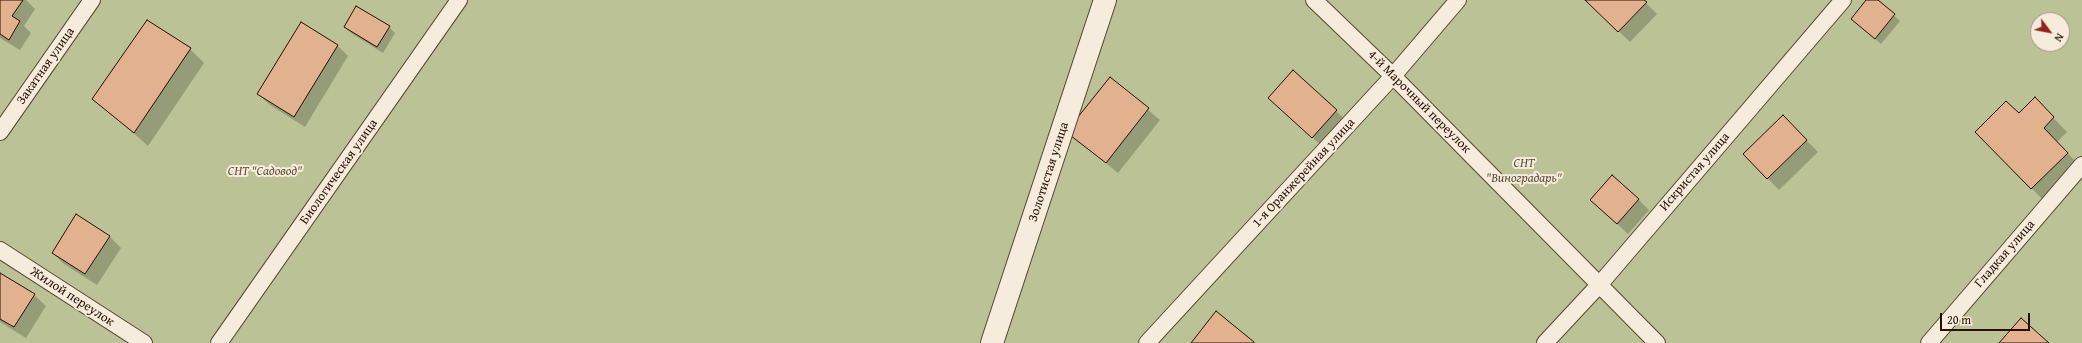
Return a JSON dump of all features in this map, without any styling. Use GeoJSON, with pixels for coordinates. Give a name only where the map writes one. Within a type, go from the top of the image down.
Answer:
{"type":"FeatureCollection","features":[{"type":"Feature","properties":{"kind":"street","name":"Золотистая улица"},"geometry":{"type":"LineString","coordinates":[[992,343],[1105,0]]}},
{"type":"Feature","properties":{"kind":"lane","name":"Закатная улица"},"geometry":{"type":"LineString","coordinates":[[0,132],[92,0]]}},
{"type":"Feature","properties":{"kind":"lane","name":"Биологическая улица"},"geometry":{"type":"LineString","coordinates":[[219,343],[459,0]]}},
{"type":"Feature","properties":{"kind":"lane","name":"4-й Марочный переулок"},"geometry":{"type":"LineString","coordinates":[[1314,0],[1393,76],[1657,343]]}},
{"type":"Feature","properties":{"kind":"lane","name":"1-я Оранжерейная улица"},"geometry":{"type":"LineString","coordinates":[[1147,343],[1393,76],[1458,0]]}},
{"type":"Feature","properties":{"kind":"lane","name":"Искристая улица"},"geometry":{"type":"LineString","coordinates":[[1545,343],[1600,284],[1843,0]]}},
{"type":"Feature","properties":{"kind":"lane","name":"Гладкая улица"},"geometry":{"type":"LineString","coordinates":[[1929,343],[2082,165]]}},
{"type":"Feature","properties":{"kind":"lane","name":"Жилой переулок"},"geometry":{"type":"LineString","coordinates":[[0,250],[144,343]]}},
{"type":"Feature","properties":{"kind":"green space"},"geometry":{"type":"Polygon","coordinates":[[[0,0],[2082,0],[2082,343],[0,343],[0,0]]]}},
{"type":"Feature","properties":{"kind":"building"},"geometry":{"type":"Polygon","coordinates":[[[0,0],[23,0],[12,16],[20,21],[9,40],[0,34],[0,0]]]}},
{"type":"Feature","properties":{"kind":"building"},"geometry":{"type":"Polygon","coordinates":[[[1585,0],[1644,0],[1647,2],[1618,32],[1585,0]]]}},
{"type":"Feature","properties":{"kind":"building"},"geometry":{"type":"Polygon","coordinates":[[[1866,0],[1878,0],[1895,14],[1875,39],[1851,19],[1866,0]]]}},
{"type":"Feature","properties":{"kind":"building"},"geometry":{"type":"Polygon","coordinates":[[[356,6],[390,26],[377,47],[344,27],[356,6]]]}},
{"type":"Feature","properties":{"kind":"building"},"geometry":{"type":"Polygon","coordinates":[[[147,20],[191,48],[134,133],[92,99],[147,20]]]}},
{"type":"Feature","properties":{"kind":"building"},"geometry":{"type":"Polygon","coordinates":[[[301,22],[338,45],[294,117],[257,94],[301,22]]]}},
{"type":"Feature","properties":{"kind":"building"},"geometry":{"type":"Polygon","coordinates":[[[1293,70],[1337,110],[1312,138],[1268,98],[1293,70]]]}},
{"type":"Feature","properties":{"kind":"building"},"geometry":{"type":"Polygon","coordinates":[[[1110,77],[1149,108],[1106,163],[1066,132],[1110,77]]]}},
{"type":"Feature","properties":{"kind":"building"},"geometry":{"type":"Polygon","coordinates":[[[2035,97],[2054,117],[2044,128],[2068,153],[2031,189],[1975,132],[2006,101],[2019,113],[2035,97]]]}},
{"type":"Feature","properties":{"kind":"building"},"geometry":{"type":"Polygon","coordinates":[[[1783,115],[1807,140],[1767,179],[1743,154],[1783,115]]]}},
{"type":"Feature","properties":{"kind":"building"},"geometry":{"type":"Polygon","coordinates":[[[1612,175],[1639,199],[1617,224],[1590,200],[1612,175]]]}},
{"type":"Feature","properties":{"kind":"building"},"geometry":{"type":"Polygon","coordinates":[[[76,214],[110,236],[85,274],[52,253],[76,214]]]}},
{"type":"Feature","properties":{"kind":"building"},"geometry":{"type":"Polygon","coordinates":[[[0,273],[35,294],[14,327],[0,319],[0,273]]]}},
{"type":"Feature","properties":{"kind":"building"},"geometry":{"type":"Polygon","coordinates":[[[1216,311],[1254,342],[1254,343],[1191,343],[1216,311]]]}},
{"type":"Feature","properties":{"kind":"building"},"geometry":{"type":"Polygon","coordinates":[[[2021,318],[2049,343],[1999,343],[2021,318]]]}},
{"type":"Feature","properties":{"kind":"park label","name":"СНТ \"Садовод\""},"geometry":{"type":"Point","coordinates":[265,172]}},
{"type":"Feature","properties":{"kind":"park label","name":"СНТ \"Виноградарь\""},"geometry":{"type":"Point","coordinates":[1524,172]}}]}
